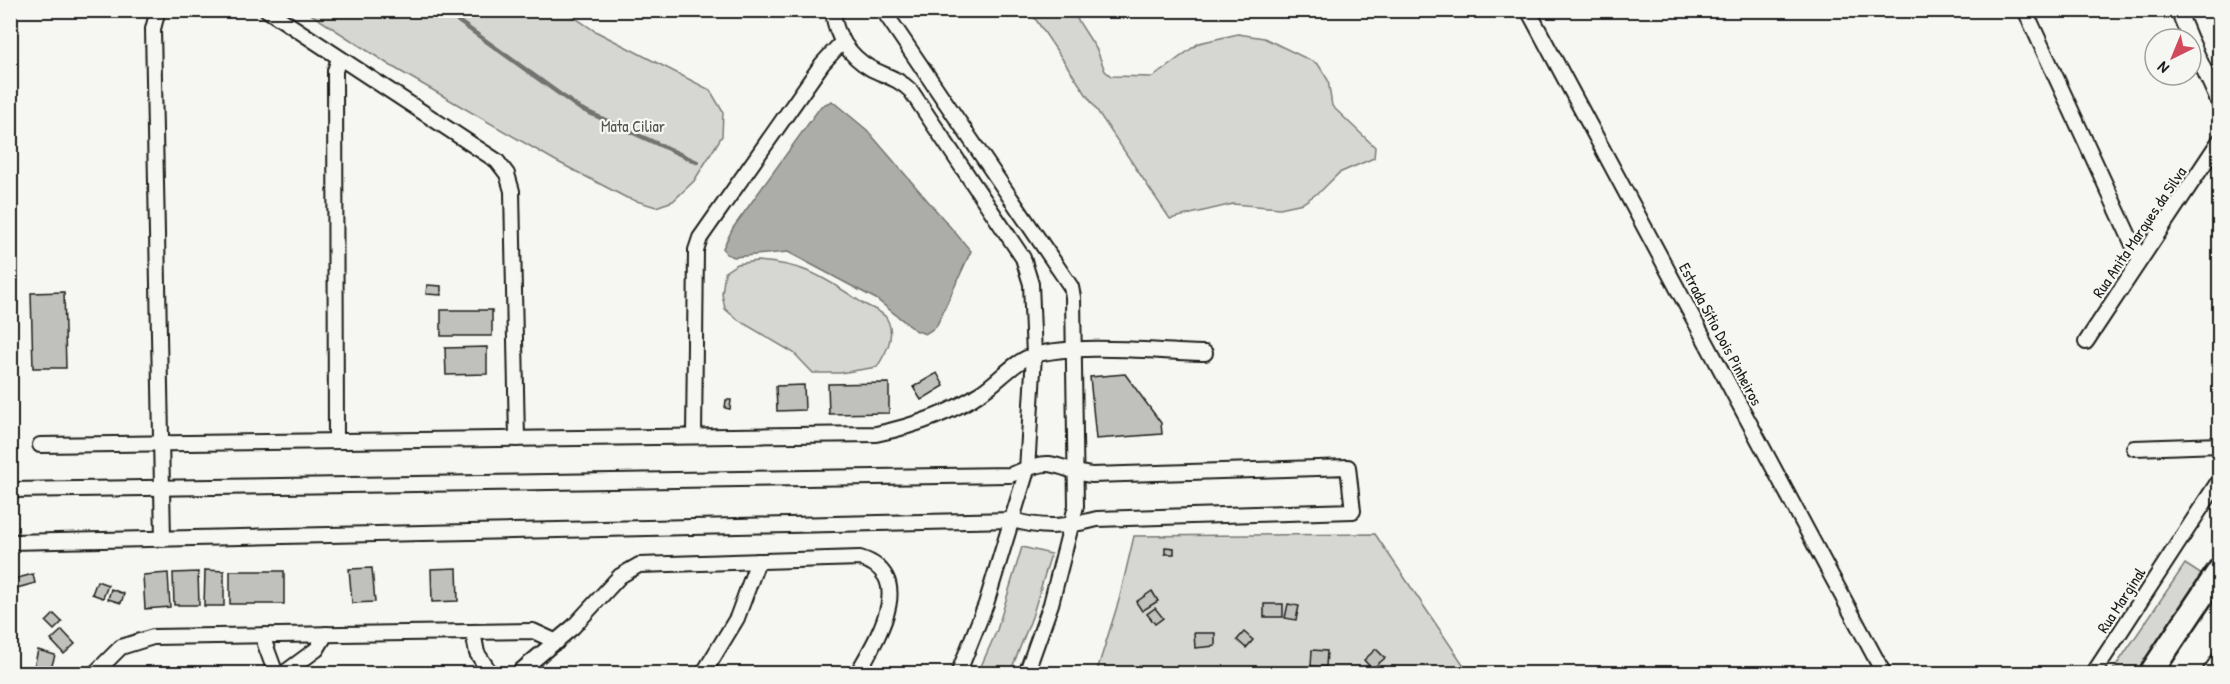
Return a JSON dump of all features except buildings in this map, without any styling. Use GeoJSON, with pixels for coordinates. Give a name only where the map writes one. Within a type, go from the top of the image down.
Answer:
{"type":"FeatureCollection","features":[{"type":"Feature","properties":{"kind":"main road"},"geometry":{"type":"LineString","coordinates":[[2150,674],[2220,569]]}},
{"type":"Feature","properties":{"kind":"street"},"geometry":{"type":"LineString","coordinates":[[158,10],[153,29],[163,539]]}},
{"type":"Feature","properties":{"kind":"street"},"geometry":{"type":"LineString","coordinates":[[267,10],[497,161],[507,174],[512,191],[516,439]]}},
{"type":"Feature","properties":{"kind":"street"},"geometry":{"type":"LineString","coordinates":[[834,10],[834,21],[843,41],[864,64],[894,77],[911,91],[1023,258],[1031,284],[1034,355],[1027,470],[986,604],[958,674]]}},
{"type":"Feature","properties":{"kind":"street"},"geometry":{"type":"LineString","coordinates":[[883,10],[1071,287],[1075,473],[1073,525],[1051,604],[1026,674]]}},
{"type":"Feature","properties":{"kind":"street","name":"Estrada Sítio Dois Pinheiros"},"geometry":{"type":"LineString","coordinates":[[1528,10],[1884,674]]}},
{"type":"Feature","properties":{"kind":"street"},"geometry":{"type":"LineString","coordinates":[[2025,10],[2140,260]]}},
{"type":"Feature","properties":{"kind":"street"},"geometry":{"type":"LineString","coordinates":[[2178,10],[2185,27]]}},
{"type":"Feature","properties":{"kind":"street"},"geometry":{"type":"LineString","coordinates":[[694,436],[696,250],[700,238],[822,64],[843,41]]}},
{"type":"Feature","properties":{"kind":"street"},"geometry":{"type":"LineString","coordinates":[[336,441],[335,71],[339,58]]}},
{"type":"Feature","properties":{"kind":"street"},"geometry":{"type":"LineString","coordinates":[[2203,67],[2220,105]]}},
{"type":"Feature","properties":{"kind":"street","name":"Rua Anita Marques da Silva"},"geometry":{"type":"LineString","coordinates":[[2086,342],[2220,140]]}},
{"type":"Feature","properties":{"kind":"street"},"geometry":{"type":"LineString","coordinates":[[40,445],[876,434],[933,418],[968,401],[1034,355],[1073,350],[1205,354]]}},
{"type":"Feature","properties":{"kind":"street"},"geometry":{"type":"LineString","coordinates":[[2134,448],[2220,445]]}},
{"type":"Feature","properties":{"kind":"street"},"geometry":{"type":"LineString","coordinates":[[10,490],[1010,475],[1036,465],[1049,464],[1075,473],[1348,467],[1353,511],[1097,519],[1073,525],[1042,527],[1013,520],[10,542]]}},
{"type":"Feature","properties":{"kind":"street","name":"Rua Marginal"},"geometry":{"type":"LineString","coordinates":[[2093,674],[2220,479]]}},
{"type":"Feature","properties":{"kind":"street"},"geometry":{"type":"LineString","coordinates":[[516,674],[557,642],[589,611],[610,584],[639,565],[860,558],[878,566],[884,573],[890,586],[891,600],[857,674]]}},
{"type":"Feature","properties":{"kind":"street"},"geometry":{"type":"LineString","coordinates":[[703,674],[737,618],[758,561]]}},
{"type":"Feature","properties":{"kind":"street"},"geometry":{"type":"LineString","coordinates":[[94,674],[113,653],[141,639],[533,631],[557,642]]}},
{"type":"Feature","properties":{"kind":"street"},"geometry":{"type":"LineString","coordinates":[[473,632],[477,653],[491,674]]}},
{"type":"Feature","properties":{"kind":"street"},"geometry":{"type":"LineString","coordinates":[[283,674],[317,649],[326,634]]}},
{"type":"Feature","properties":{"kind":"street"},"geometry":{"type":"LineString","coordinates":[[265,635],[265,644],[276,674]]}},
{"type":"Feature","properties":{"kind":"street"},"geometry":{"type":"LineString","coordinates":[[2210,674],[2220,658]]}},
{"type":"Feature","properties":{"kind":"green space","name":"Mata Ciliar"},"geometry":{"type":"Polygon","coordinates":[[[306,11],[565,11],[595,31],[710,90],[723,112],[722,136],[694,181],[673,201],[656,207],[627,198],[556,161],[391,66],[306,11]]]}},
{"type":"Feature","properties":{"kind":"green space"},"geometry":{"type":"Polygon","coordinates":[[[1030,11],[1072,11],[1097,50],[1105,71],[1111,76],[1153,77],[1199,43],[1238,34],[1264,38],[1318,64],[1328,80],[1332,106],[1375,147],[1374,158],[1339,173],[1322,190],[1303,203],[1280,208],[1233,204],[1170,219],[1030,11]]]}},
{"type":"Feature","properties":{"kind":"green space"},"geometry":{"type":"Polygon","coordinates":[[[757,261],[789,265],[814,274],[883,314],[890,325],[890,338],[877,367],[840,373],[813,373],[794,353],[738,320],[725,309],[722,294],[725,272],[737,264],[757,261]]]}},
{"type":"Feature","properties":{"kind":"green space"},"geometry":{"type":"Polygon","coordinates":[[[1375,534],[1469,673],[1096,674],[1119,600],[1134,536],[1375,534]]]}},
{"type":"Feature","properties":{"kind":"green space"},"geometry":{"type":"Polygon","coordinates":[[[1022,547],[1051,554],[1032,617],[1010,673],[978,673],[997,630],[1022,547]]]}},
{"type":"Feature","properties":{"kind":"green space"},"geometry":{"type":"Polygon","coordinates":[[[2185,564],[2202,575],[2136,673],[2111,673],[2185,564]]]}},
{"type":"Feature","properties":{"kind":"shaded area"},"geometry":{"type":"Polygon","coordinates":[[[832,101],[867,130],[971,251],[936,327],[925,334],[915,330],[876,299],[788,252],[734,257],[726,254],[723,248],[733,228],[821,106],[832,101]]]}},
{"type":"Feature","properties":{"kind":"waterway"},"geometry":{"type":"LineString","coordinates":[[443,10],[579,108],[697,162]]}}]}
